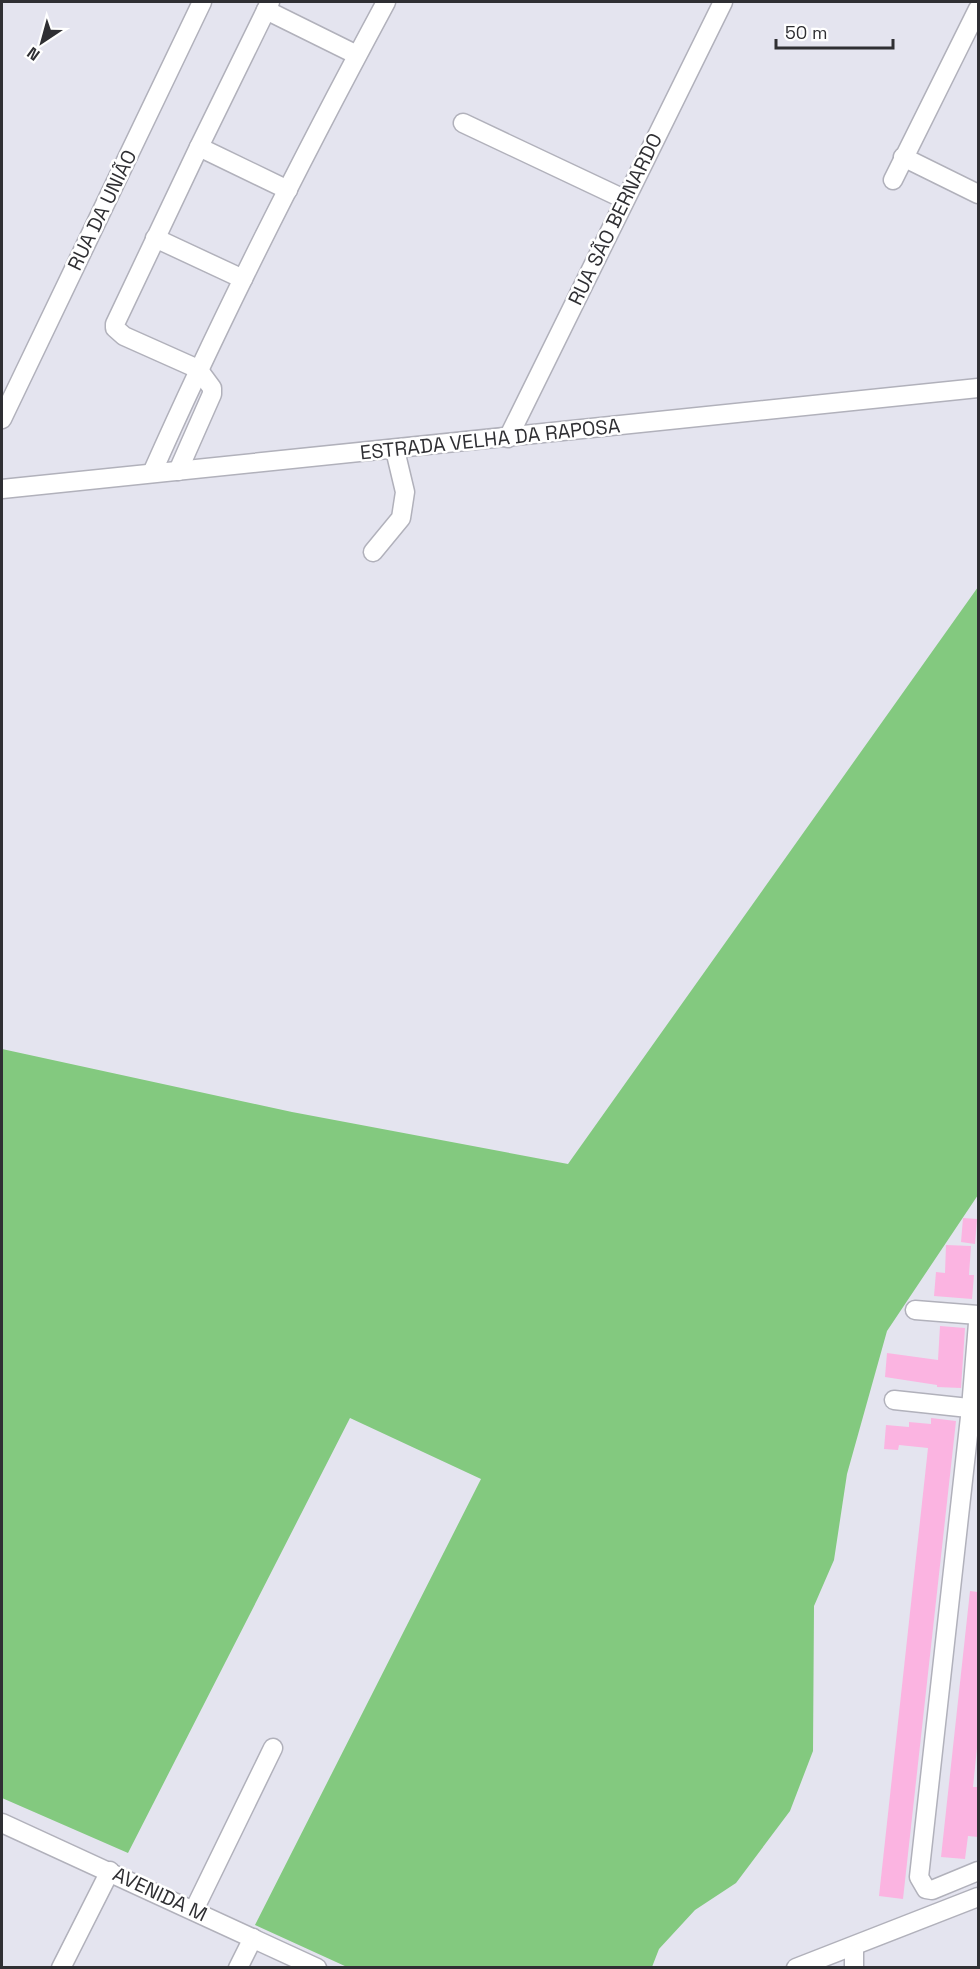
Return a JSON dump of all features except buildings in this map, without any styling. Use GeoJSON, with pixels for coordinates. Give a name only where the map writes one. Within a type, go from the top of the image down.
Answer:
{"type":"FeatureCollection","features":[{"type":"Feature","properties":{"kind":"street","name":"RUA DA UNIÃO"},"geometry":{"type":"LineString","coordinates":[[2,419],[202,2]]}},
{"type":"Feature","properties":{"kind":"street"},"geometry":{"type":"LineString","coordinates":[[152,473],[198,369],[386,2]]}},
{"type":"Feature","properties":{"kind":"street","name":"RUA SÃO BERNARDO"},"geometry":{"type":"LineString","coordinates":[[508,438],[723,2]]}},
{"type":"Feature","properties":{"kind":"street"},"geometry":{"type":"LineString","coordinates":[[178,471],[212,394],[210,383],[198,369],[124,336],[116,328],[116,319],[268,6],[357,55]]}},
{"type":"Feature","properties":{"kind":"street"},"geometry":{"type":"LineString","coordinates":[[893,180],[978,9]]}},
{"type":"Feature","properties":{"kind":"street"},"geometry":{"type":"LineString","coordinates":[[463,123],[624,199]]}},
{"type":"Feature","properties":{"kind":"street"},"geometry":{"type":"LineString","coordinates":[[198,147],[288,190]]}},
{"type":"Feature","properties":{"kind":"street"},"geometry":{"type":"LineString","coordinates":[[903,157],[978,194]]}},
{"type":"Feature","properties":{"kind":"street"},"geometry":{"type":"LineString","coordinates":[[155,238],[243,279]]}},
{"type":"Feature","properties":{"kind":"street","name":"ESTRADA VELHA DA RAPOSA"},"geometry":{"type":"LineString","coordinates":[[2,489],[978,388]]}},
{"type":"Feature","properties":{"kind":"street"},"geometry":{"type":"LineString","coordinates":[[373,552],[401,518],[405,492],[395,450]]}},
{"type":"Feature","properties":{"kind":"street"},"geometry":{"type":"LineString","coordinates":[[915,1310],[978,1315]]}},
{"type":"Feature","properties":{"kind":"street"},"geometry":{"type":"LineString","coordinates":[[978,1323],[975,1409],[919,1877],[926,1889],[932,1890],[978,1871]]}},
{"type":"Feature","properties":{"kind":"street"},"geometry":{"type":"LineString","coordinates":[[894,1401],[975,1409]]}},
{"type":"Feature","properties":{"kind":"street"},"geometry":{"type":"LineString","coordinates":[[194,1910],[273,1748]]}},
{"type":"Feature","properties":{"kind":"street","name":"AVENIDA M"},"geometry":{"type":"LineString","coordinates":[[2,1823],[317,1968]]}},
{"type":"Feature","properties":{"kind":"street"},"geometry":{"type":"LineString","coordinates":[[61,1968],[110,1871]]}},
{"type":"Feature","properties":{"kind":"street"},"geometry":{"type":"LineString","coordinates":[[796,1968],[978,1897]]}},
{"type":"Feature","properties":{"kind":"street"},"geometry":{"type":"LineString","coordinates":[[238,1968],[253,1938]]}},
{"type":"Feature","properties":{"kind":"street"},"geometry":{"type":"LineString","coordinates":[[854,1946],[854,1968]]}},
{"type":"Feature","properties":{"kind":"green space"},"geometry":{"type":"Polygon","coordinates":[[[978,587],[978,1195],[887,1331],[847,1474],[834,1560],[814,1606],[813,1751],[790,1811],[736,1883],[695,1910],[659,1949],[652,1967],[347,1967],[255,1925],[481,1479],[350,1418],[128,1853],[2,1798],[2,1049],[292,1112],[568,1164],[978,587]]]}}]}
